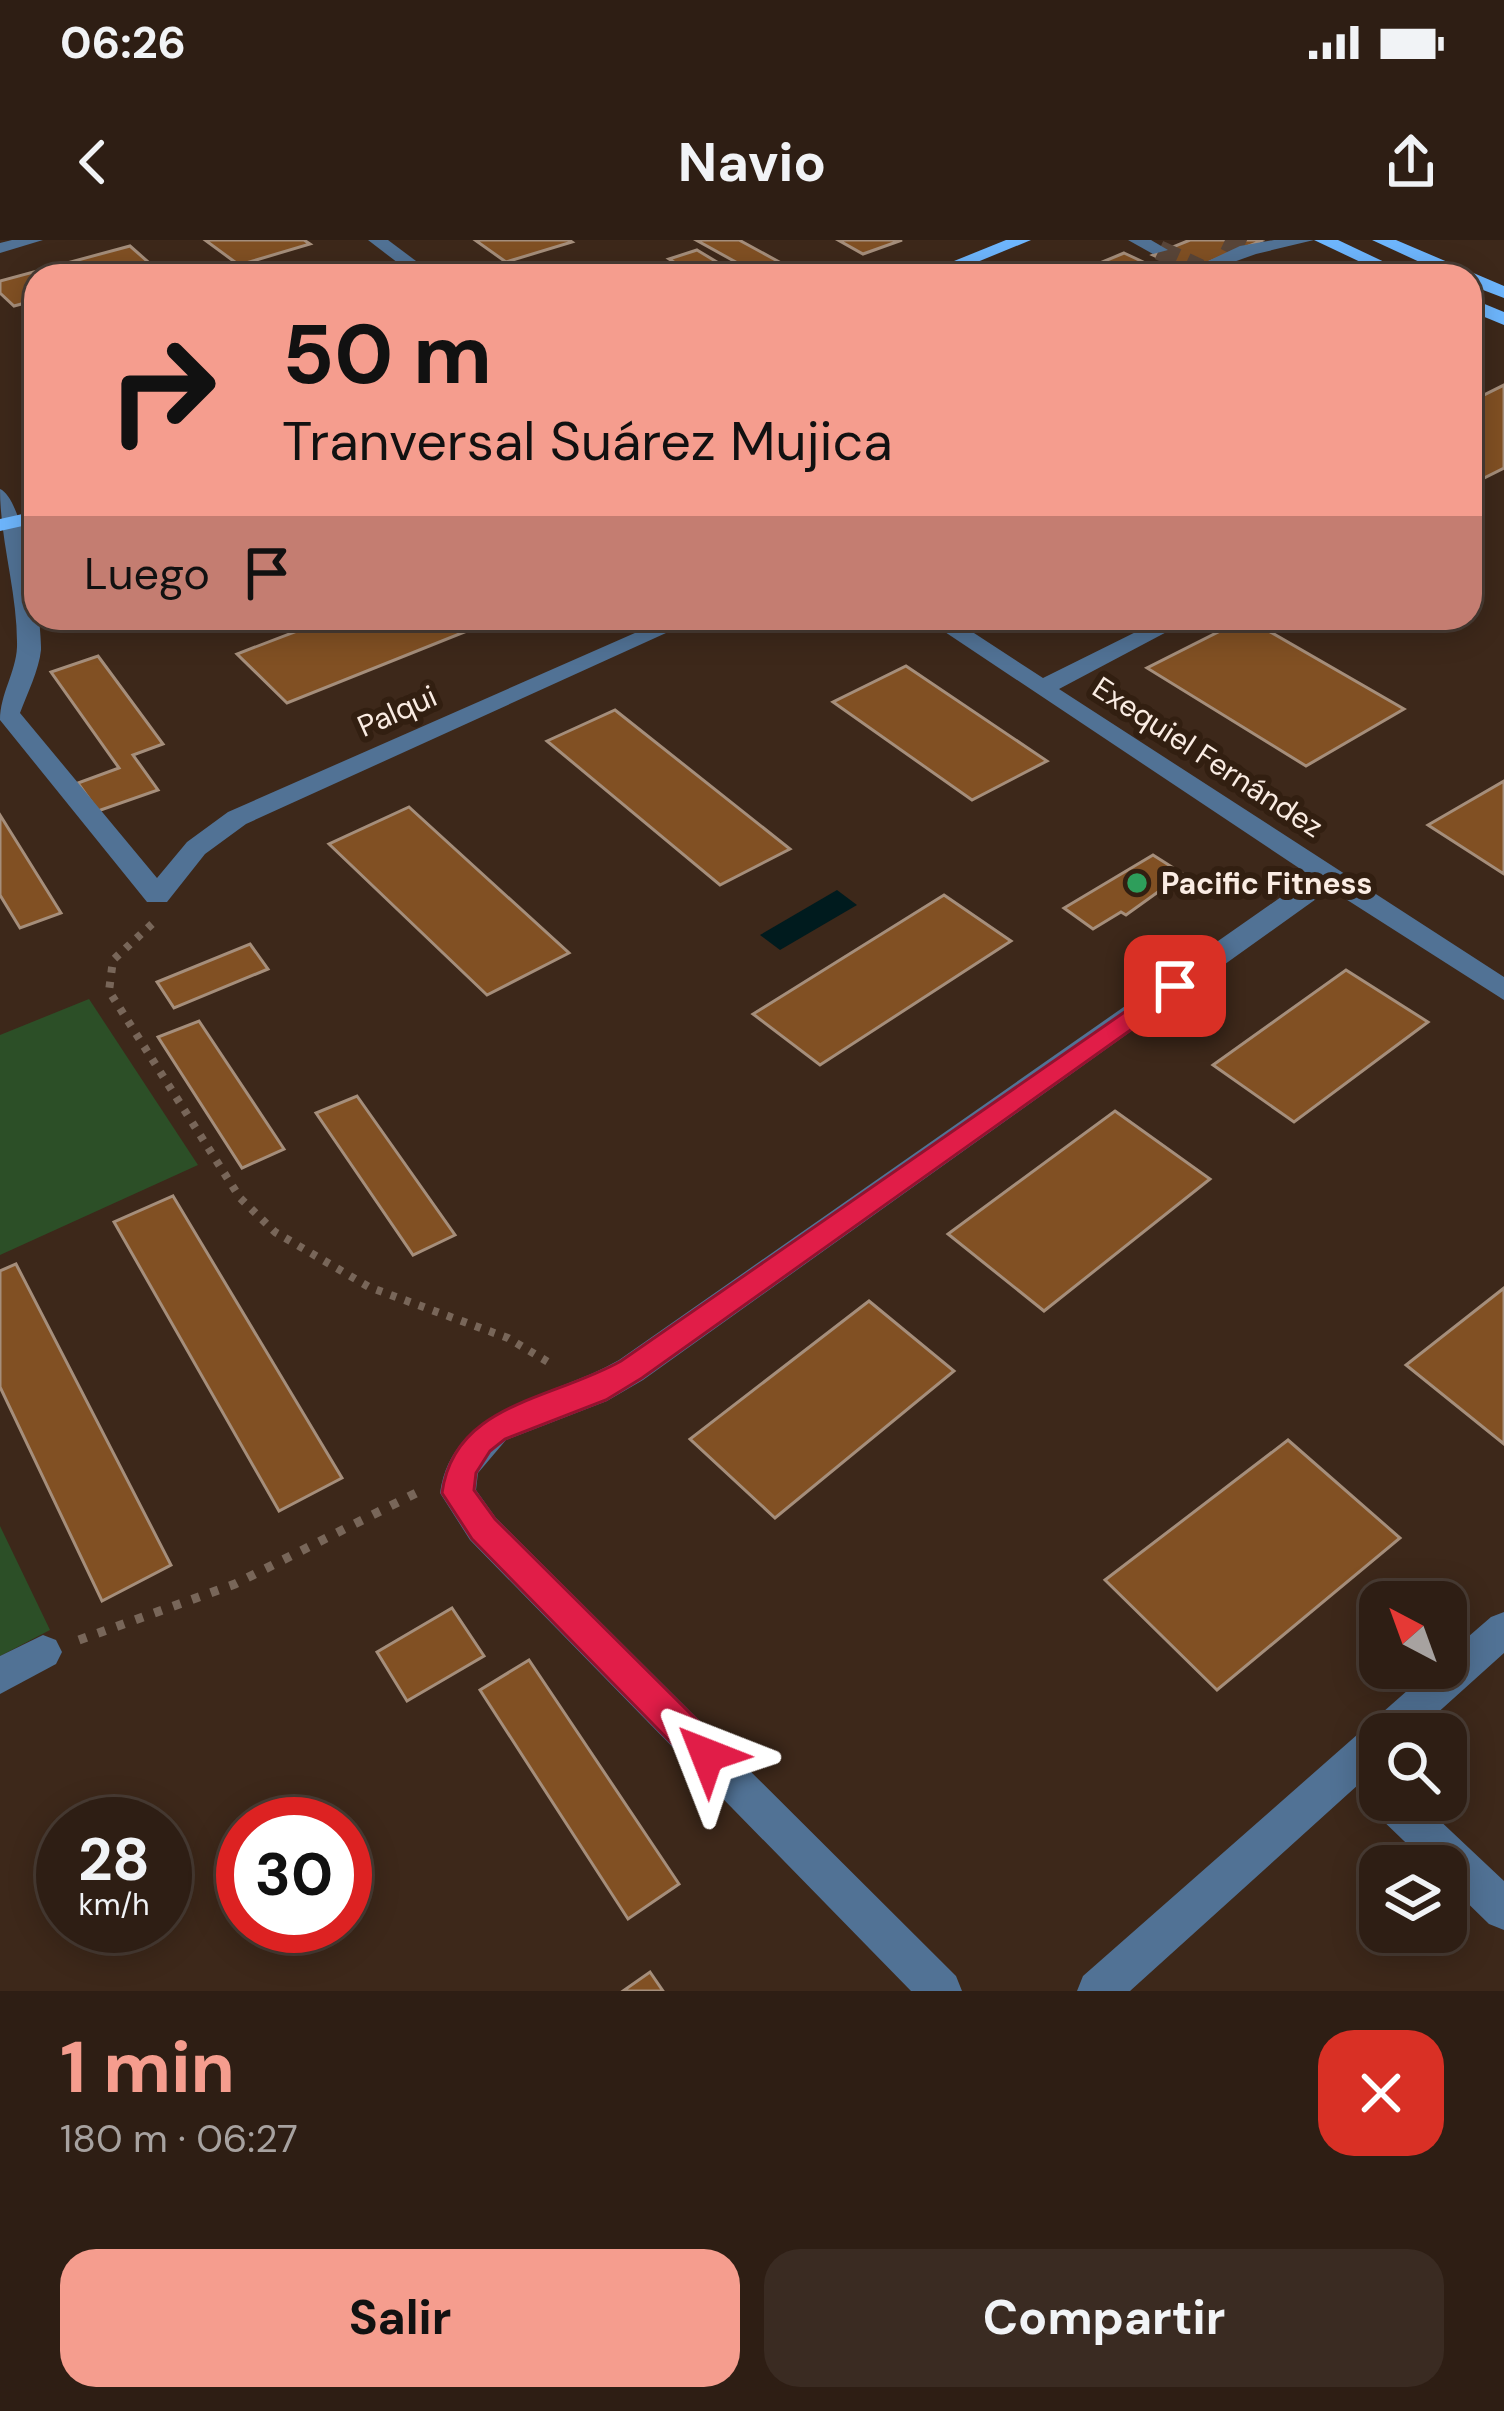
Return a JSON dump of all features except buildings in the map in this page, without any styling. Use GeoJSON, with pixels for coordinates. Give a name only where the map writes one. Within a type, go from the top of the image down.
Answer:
{"type":"FeatureCollection","features":[{"type":"Feature","properties":{"kind":"main road"},"geometry":{"type":"LineString","coordinates":[[958,264],[1022,240]]}},
{"type":"Feature","properties":{"kind":"main road"},"geometry":{"type":"LineString","coordinates":[[1323,240],[1378,264]]}},
{"type":"Feature","properties":{"kind":"main road"},"geometry":{"type":"LineString","coordinates":[[1381,240],[1437,264]]}},
{"type":"Feature","properties":{"kind":"street"},"geometry":{"type":"LineString","coordinates":[[0,248],[34,240]]}},
{"type":"Feature","properties":{"kind":"street"},"geometry":{"type":"LineString","coordinates":[[376,240],[410,264]]}},
{"type":"Feature","properties":{"kind":"street"},"geometry":{"type":"LineString","coordinates":[[1137,240],[1159,250]]}},
{"type":"Feature","properties":{"kind":"street"},"geometry":{"type":"LineString","coordinates":[[1213,264],[1248,250],[1305,240]]}},
{"type":"Feature","properties":{"kind":"street"},"geometry":{"type":"LineString","coordinates":[[0,495],[16,521],[24,602]]}},
{"type":"Feature","properties":{"kind":"street"},"geometry":{"type":"LineString","coordinates":[[27,630],[29,652],[4,716],[157,896]]}},
{"type":"Feature","properties":{"kind":"street","name":"Palqui"},"geometry":{"type":"LineString","coordinates":[[157,896],[196,848],[237,818],[661,630]]}},
{"type":"Feature","properties":{"kind":"street","name":"Exequiel Fernández"},"geometry":{"type":"LineString","coordinates":[[953,630],[1504,990]]}},
{"type":"Feature","properties":{"kind":"street"},"geometry":{"type":"LineString","coordinates":[[1042,688],[1158,630]]}},
{"type":"Feature","properties":{"kind":"street"},"geometry":{"type":"LineString","coordinates":[[941,1991],[483,1529],[458,1493],[461,1470],[479,1442],[494,1430],[596,1390],[1330,876]]}},
{"type":"Feature","properties":{"kind":"street"},"geometry":{"type":"LineString","coordinates":[[1419,1713],[1504,1629]]}},
{"type":"Feature","properties":{"kind":"street"},"geometry":{"type":"LineString","coordinates":[[0,1676],[43,1652]]}},
{"type":"Feature","properties":{"kind":"street"},"geometry":{"type":"LineString","coordinates":[[1098,1991],[1359,1771]]}},
{"type":"Feature","properties":{"kind":"street"},"geometry":{"type":"LineString","coordinates":[[1412,1821],[1504,1909]]}},
{"type":"Feature","properties":{"kind":"path"},"geometry":{"type":"LineString","coordinates":[[157,896],[161,916],[113,960],[110,991],[240,1198],[275,1232],[369,1287],[508,1338],[596,1390]]}},
{"type":"Feature","properties":{"kind":"path"},"geometry":{"type":"LineString","coordinates":[[43,1652],[235,1583],[461,1470]]}},
{"type":"Feature","properties":{"kind":"green space"},"geometry":{"type":"Polygon","coordinates":[[[89,999],[198,1165],[0,1255],[0,1035],[89,999]]]}},
{"type":"Feature","properties":{"kind":"green space"},"geometry":{"type":"Polygon","coordinates":[[[0,1526],[50,1630],[0,1656],[0,1526]]]}},
{"type":"Feature","properties":{"kind":"water"},"geometry":{"type":"Polygon","coordinates":[[[837,890],[857,905],[780,950],[760,935],[837,890]]]}},
{"type":"Feature","properties":{"kind":"tunnel"},"geometry":{"type":"LineString","coordinates":[[1225,240],[1246,250]]}},
{"type":"Feature","properties":{"kind":"tunnel"},"geometry":{"type":"LineString","coordinates":[[1159,250],[1189,264]]}},
{"type":"Feature","properties":{"kind":"place","name":"Pacific Fitness"},"geometry":{"type":"Point","coordinates":[1137,883]}},
{"type":"Feature","properties":{"kind":"route"},"geometry":{"type":"LineString","coordinates":[[707,1755],[483,1529],[458,1493],[461,1470],[479,1442],[494,1430],[596,1390],[632,1370],[1175,986]]}}]}
